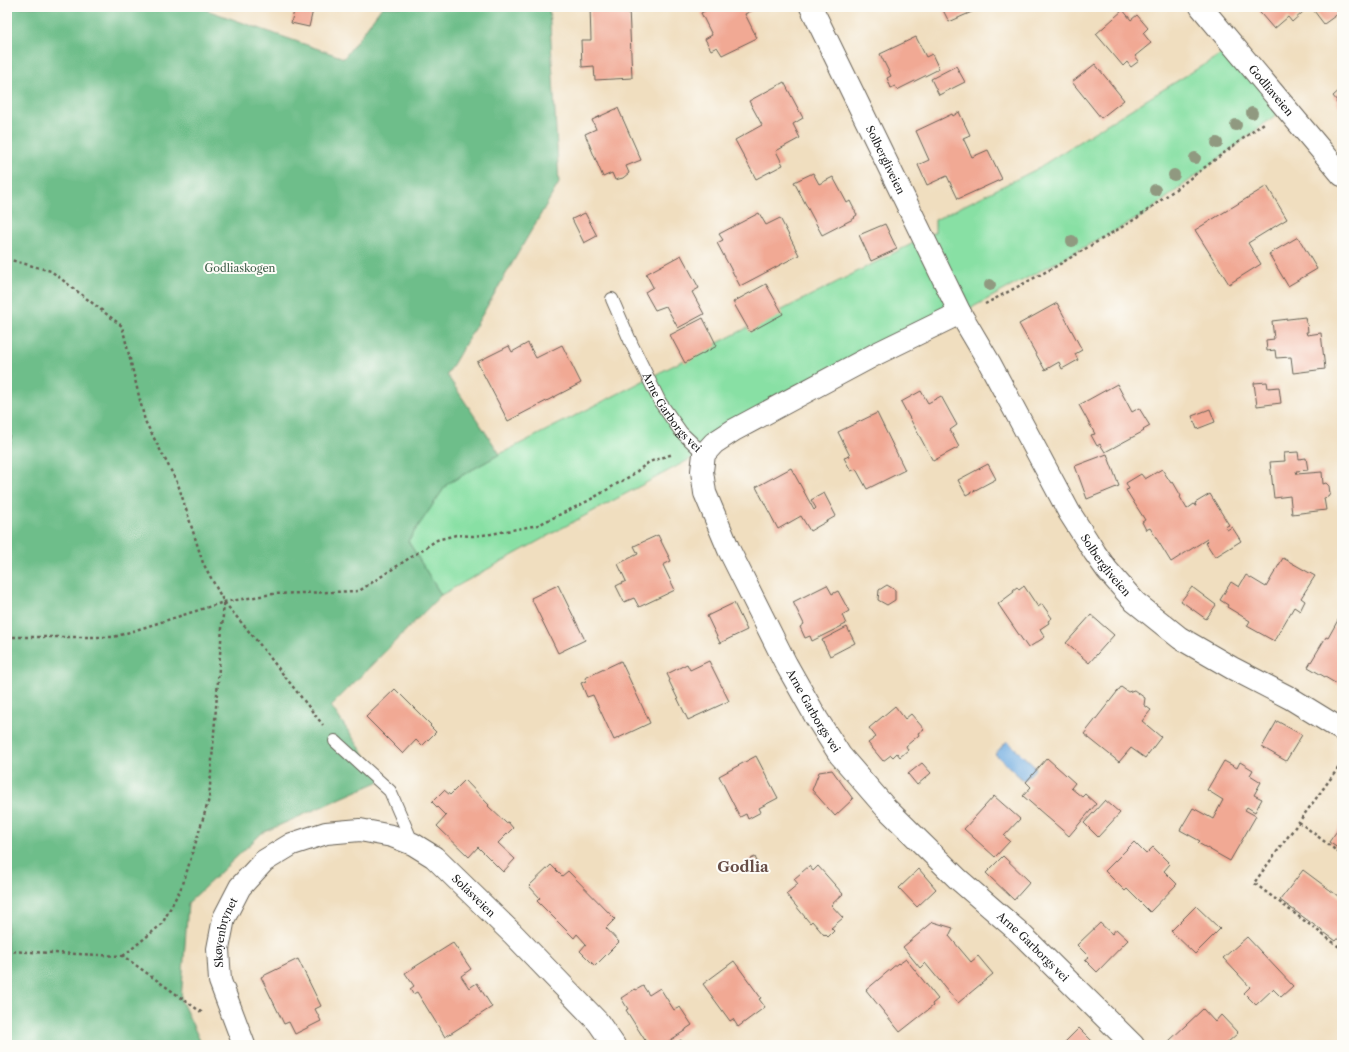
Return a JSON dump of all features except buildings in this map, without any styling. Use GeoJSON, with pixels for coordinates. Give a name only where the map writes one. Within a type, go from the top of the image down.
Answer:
{"type":"FeatureCollection","features":[{"type":"Feature","properties":{"kind":"street","name":"Solbergliveien"},"geometry":{"type":"LineString","coordinates":[[811,7],[961,314],[989,362],[1069,512],[1107,570],[1134,602],[1180,638],[1232,668],[1290,698],[1342,730]]}},
{"type":"Feature","properties":{"kind":"street","name":"Godliaveien"},"geometry":{"type":"LineString","coordinates":[[1201,7],[1342,175]]}},
{"type":"Feature","properties":{"kind":"street"},"geometry":{"type":"LineString","coordinates":[[700,450],[734,430],[878,353],[961,314]]}},
{"type":"Feature","properties":{"kind":"street","name":"Arne Garborgs vei"},"geometry":{"type":"LineString","coordinates":[[700,450],[705,494],[726,543],[786,664],[817,719],[840,755],[886,808],[958,879],[1019,932],[1133,1045]]}},
{"type":"Feature","properties":{"kind":"street","name":"Solåsveien"},"geometry":{"type":"LineString","coordinates":[[292,844],[326,833],[360,830],[392,836],[413,844],[434,857],[513,934],[598,1022],[614,1045]]}},
{"type":"Feature","properties":{"kind":"street","name":"Skøyenbrynet"},"geometry":{"type":"LineString","coordinates":[[243,1043],[220,981],[218,949],[224,918],[240,887],[264,861],[292,844]]}},
{"type":"Feature","properties":{"kind":"lane","name":"Arne Garborgs vei"},"geometry":{"type":"LineString","coordinates":[[612,299],[660,402],[681,432],[700,450]]}},
{"type":"Feature","properties":{"kind":"lane"},"geometry":{"type":"LineString","coordinates":[[336,741],[390,791],[413,844]]}},
{"type":"Feature","properties":{"kind":"path"},"geometry":{"type":"LineString","coordinates":[[961,314],[1052,268],[1137,218],[1247,136],[1284,106]]}},
{"type":"Feature","properties":{"kind":"path"},"geometry":{"type":"LineString","coordinates":[[7,259],[51,271],[122,326],[145,422],[178,484],[203,563],[224,602],[257,641],[336,741]]}},
{"type":"Feature","properties":{"kind":"path"},"geometry":{"type":"LineString","coordinates":[[7,423],[9,432],[7,453]]}},
{"type":"Feature","properties":{"kind":"path"},"geometry":{"type":"LineString","coordinates":[[7,637],[114,637],[224,602],[273,594],[359,591],[437,540],[456,535],[473,536],[491,534],[538,525],[588,501],[632,475],[649,462],[700,450]]}},
{"type":"Feature","properties":{"kind":"path"},"geometry":{"type":"LineString","coordinates":[[123,956],[162,924],[183,884],[208,799],[224,602]]}},
{"type":"Feature","properties":{"kind":"path"},"geometry":{"type":"LineString","coordinates":[[1342,764],[1254,883],[1342,949]]}},
{"type":"Feature","properties":{"kind":"path"},"geometry":{"type":"LineString","coordinates":[[1299,822],[1342,855]]}},
{"type":"Feature","properties":{"kind":"path"},"geometry":{"type":"LineString","coordinates":[[7,951],[123,956],[243,1043]]}},
{"type":"Feature","properties":{"kind":"green space","name":"Godliaskogen"},"geometry":{"type":"Polygon","coordinates":[[[7,7],[198,7],[344,58],[382,7],[549,7],[559,183],[447,375],[500,454],[447,484],[408,541],[441,595],[331,706],[382,780],[262,833],[188,903],[181,1000],[202,1045],[7,1045],[7,7]]]}},
{"type":"Feature","properties":{"kind":"green space"},"geometry":{"type":"Polygon","coordinates":[[[1236,45],[1289,105],[1144,215],[562,528],[441,595],[408,541],[447,484],[500,454],[935,232],[935,220],[1035,170],[1236,45]]]}},
{"type":"Feature","properties":{"kind":"water"},"geometry":{"type":"Polygon","coordinates":[[[1007,741],[1036,768],[1024,781],[995,754],[1007,741]]]}},
{"type":"Feature","properties":{"kind":"district","name":"Godlia"},"geometry":{"type":"Point","coordinates":[743,867]}}]}
